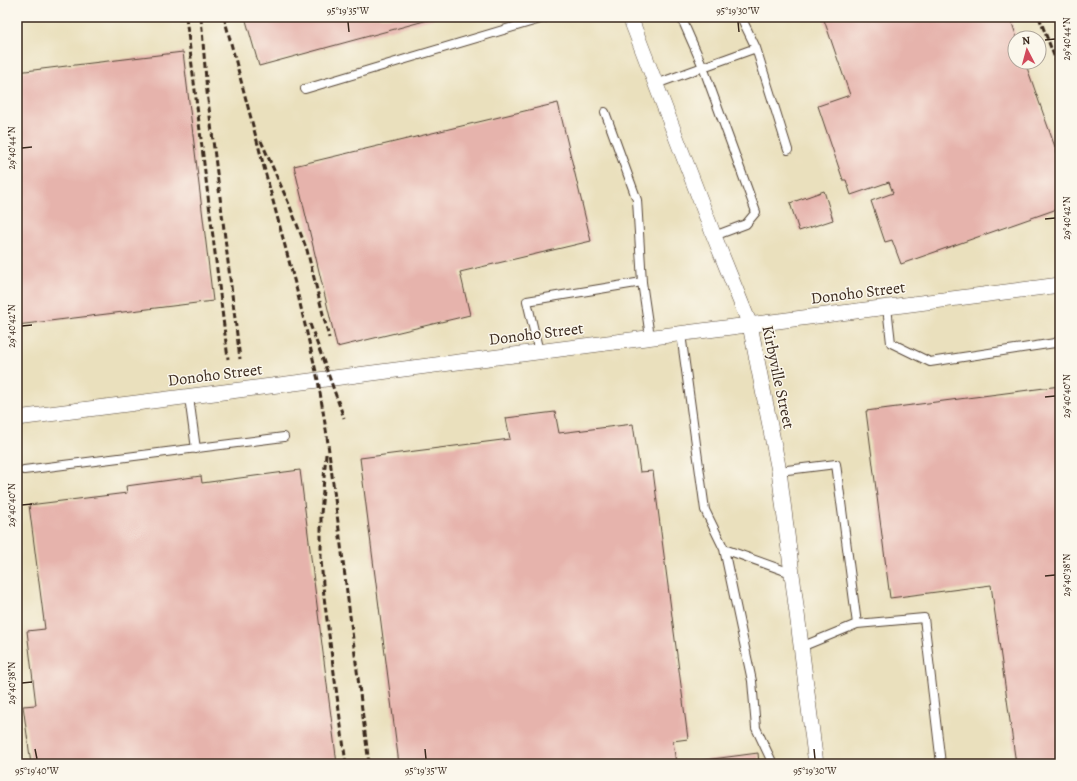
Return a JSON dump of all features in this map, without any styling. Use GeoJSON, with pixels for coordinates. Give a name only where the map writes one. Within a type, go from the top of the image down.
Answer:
{"type":"FeatureCollection","features":[{"type":"Feature","properties":{"kind":"street","name":"Kirbyville Street"},"geometry":{"type":"LineString","coordinates":[[630,17],[750,326],[779,471],[816,764]]}},
{"type":"Feature","properties":{"kind":"street","name":"Donoho Street"},"geometry":{"type":"LineString","coordinates":[[17,418],[650,337],[750,326],[1060,285]]}},
{"type":"Feature","properties":{"kind":"lane"},"geometry":{"type":"LineString","coordinates":[[305,89],[547,17]]}},
{"type":"Feature","properties":{"kind":"lane"},"geometry":{"type":"LineString","coordinates":[[681,17],[703,67],[756,212],[746,224],[714,236]]}},
{"type":"Feature","properties":{"kind":"lane"},"geometry":{"type":"LineString","coordinates":[[741,17],[756,48],[788,150]]}},
{"type":"Feature","properties":{"kind":"lane"},"geometry":{"type":"LineString","coordinates":[[656,84],[756,48]]}},
{"type":"Feature","properties":{"kind":"lane"},"geometry":{"type":"LineString","coordinates":[[606,112],[637,200],[642,282],[650,337]]}},
{"type":"Feature","properties":{"kind":"lane"},"geometry":{"type":"LineString","coordinates":[[539,352],[527,301],[642,282]]}},
{"type":"Feature","properties":{"kind":"lane"},"geometry":{"type":"LineString","coordinates":[[887,307],[891,343],[930,362],[1060,340]]}},
{"type":"Feature","properties":{"kind":"lane"},"geometry":{"type":"LineString","coordinates":[[681,334],[705,510],[724,549],[752,681],[756,728],[773,764]]}},
{"type":"Feature","properties":{"kind":"lane"},"geometry":{"type":"LineString","coordinates":[[189,396],[196,448]]}},
{"type":"Feature","properties":{"kind":"lane"},"geometry":{"type":"LineString","coordinates":[[24,470],[284,437]]}},
{"type":"Feature","properties":{"kind":"lane"},"geometry":{"type":"LineString","coordinates":[[779,471],[836,464],[857,624]]}},
{"type":"Feature","properties":{"kind":"lane"},"geometry":{"type":"LineString","coordinates":[[724,549],[791,573]]}},
{"type":"Feature","properties":{"kind":"lane"},"geometry":{"type":"LineString","coordinates":[[801,647],[857,624],[924,618],[941,764]]}},
{"type":"Feature","properties":{"kind":"building"},"geometry":{"type":"Polygon","coordinates":[[[245,17],[439,17],[259,66],[245,17]]]}},
{"type":"Feature","properties":{"kind":"building"},"geometry":{"type":"Polygon","coordinates":[[[823,17],[1010,17],[1014,30],[1007,30],[1007,70],[1028,70],[1060,161],[1060,208],[901,264],[892,240],[885,242],[871,201],[893,193],[889,182],[851,195],[846,180],[843,180],[818,106],[850,95],[823,17]]]}},
{"type":"Feature","properties":{"kind":"building"},"geometry":{"type":"Polygon","coordinates":[[[183,52],[213,301],[17,325],[17,72],[183,52]]]}},
{"type":"Feature","properties":{"kind":"building"},"geometry":{"type":"Polygon","coordinates":[[[558,103],[591,241],[460,272],[470,315],[337,347],[294,166],[558,103]]]}},
{"type":"Feature","properties":{"kind":"building"},"geometry":{"type":"Polygon","coordinates":[[[824,191],[833,220],[799,231],[790,203],[824,191]]]}},
{"type":"Feature","properties":{"kind":"building"},"geometry":{"type":"Polygon","coordinates":[[[1060,386],[1060,764],[1016,764],[991,585],[890,598],[866,411],[1060,386]]]}},
{"type":"Feature","properties":{"kind":"building"},"geometry":{"type":"Polygon","coordinates":[[[555,412],[559,433],[633,424],[640,472],[653,471],[688,739],[673,741],[676,764],[399,764],[360,458],[510,439],[506,418],[555,412]]]}},
{"type":"Feature","properties":{"kind":"building"},"geometry":{"type":"Polygon","coordinates":[[[300,470],[337,764],[31,764],[23,706],[36,705],[27,631],[45,629],[29,505],[127,493],[126,486],[201,476],[202,483],[300,470]]]}},
{"type":"Feature","properties":{"kind":"building"},"geometry":{"type":"Polygon","coordinates":[[[758,753],[759,764],[682,764],[682,763],[758,753]]]}},
{"type":"Feature","properties":{"kind":"railway"},"geometry":{"type":"LineString","coordinates":[[186,17],[228,359]]}},
{"type":"Feature","properties":{"kind":"railway"},"geometry":{"type":"LineString","coordinates":[[201,17],[207,92],[240,359]]}},
{"type":"Feature","properties":{"kind":"railway"},"geometry":{"type":"LineString","coordinates":[[224,17],[297,291],[318,380],[327,436],[369,764]]}},
{"type":"Feature","properties":{"kind":"railway"},"geometry":{"type":"LineString","coordinates":[[1039,17],[1060,71]]}},
{"type":"Feature","properties":{"kind":"railway"},"geometry":{"type":"LineString","coordinates":[[261,141],[289,204],[307,250],[329,338]]}},
{"type":"Feature","properties":{"kind":"railway"},"geometry":{"type":"LineString","coordinates":[[310,324],[344,418]]}},
{"type":"Feature","properties":{"kind":"railway"},"geometry":{"type":"LineString","coordinates":[[326,454],[321,514],[321,559],[324,597],[346,764]]}}]}
